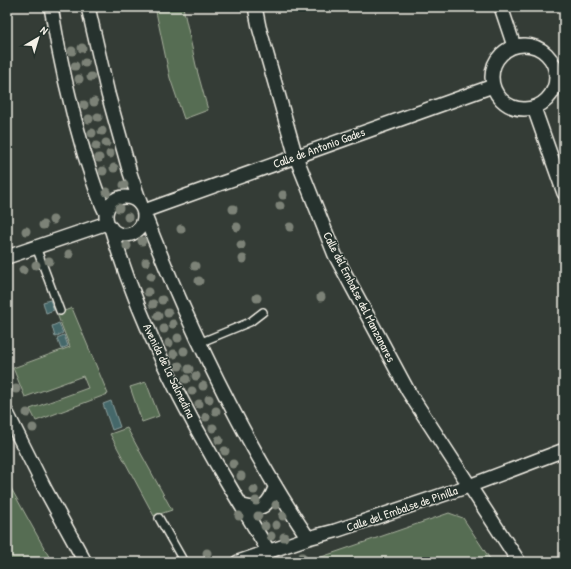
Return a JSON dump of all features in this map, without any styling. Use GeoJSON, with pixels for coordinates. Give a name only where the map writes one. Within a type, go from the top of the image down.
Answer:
{"type":"FeatureCollection","features":[{"type":"Feature","properties":{"kind":"street","name":"Avenida de La Salmedina"},"geometry":{"type":"LineString","coordinates":[[50,7],[60,61],[98,198],[108,221],[120,259],[142,315],[171,377],[202,437],[269,552]]}},
{"type":"Feature","properties":{"kind":"street"},"geometry":{"type":"LineString","coordinates":[[88,7],[108,94],[130,173],[178,298],[199,343],[275,488],[308,538]]}},
{"type":"Feature","properties":{"kind":"street","name":"Calle del Embalse del Manzanares"},"geometry":{"type":"LineString","coordinates":[[255,7],[259,27],[296,157],[336,255],[408,391],[519,562]]}},
{"type":"Feature","properties":{"kind":"street"},"geometry":{"type":"LineString","coordinates":[[501,7],[514,46]]}},
{"type":"Feature","properties":{"kind":"street"},"geometry":{"type":"LineString","coordinates":[[527,45],[538,48],[560,67],[555,85],[548,99],[534,108],[522,109],[506,103],[498,96],[493,86],[492,72],[496,62],[503,53],[514,46],[527,45]]}},
{"type":"Feature","properties":{"kind":"street","name":"Calle de Antonio Gades"},"geometry":{"type":"LineString","coordinates":[[143,210],[493,86]]}},
{"type":"Feature","properties":{"kind":"street"},"geometry":{"type":"LineString","coordinates":[[534,108],[564,193]]}},
{"type":"Feature","properties":{"kind":"street"},"geometry":{"type":"LineString","coordinates":[[130,197],[143,210],[141,227],[132,234],[120,234],[108,221],[108,207],[117,198],[130,197]]}},
{"type":"Feature","properties":{"kind":"street"},"geometry":{"type":"LineString","coordinates":[[7,257],[108,221]]}},
{"type":"Feature","properties":{"kind":"street"},"geometry":{"type":"LineString","coordinates":[[7,413],[84,562]]}},
{"type":"Feature","properties":{"kind":"street","name":"Calle del Embalse de Pinilla"},"geometry":{"type":"LineString","coordinates":[[238,562],[469,486],[564,450]]}},
{"type":"Feature","properties":{"kind":"street"},"geometry":{"type":"LineString","coordinates":[[242,506],[256,509],[266,505],[275,488]]}},
{"type":"Feature","properties":{"kind":"lane"},"geometry":{"type":"LineString","coordinates":[[36,247],[60,312]]}},
{"type":"Feature","properties":{"kind":"lane"},"geometry":{"type":"LineString","coordinates":[[199,343],[250,322],[263,312]]}},
{"type":"Feature","properties":{"kind":"lane"},"geometry":{"type":"LineString","coordinates":[[159,518],[184,562]]}},
{"type":"Feature","properties":{"kind":"green space"},"geometry":{"type":"Polygon","coordinates":[[[155,7],[183,7],[197,70],[208,110],[184,119],[170,78],[155,7]]]}},
{"type":"Feature","properties":{"kind":"green space"},"geometry":{"type":"Polygon","coordinates":[[[72,308],[108,394],[36,421],[30,409],[88,388],[83,376],[25,397],[13,368],[70,347],[57,314],[72,308]]]}},
{"type":"Feature","properties":{"kind":"green space"},"geometry":{"type":"Polygon","coordinates":[[[146,382],[159,416],[142,422],[130,387],[146,382]]]}},
{"type":"Feature","properties":{"kind":"green space"},"geometry":{"type":"Polygon","coordinates":[[[127,428],[172,510],[154,516],[110,434],[127,428]]]}},
{"type":"Feature","properties":{"kind":"green space"},"geometry":{"type":"Polygon","coordinates":[[[7,481],[52,562],[7,562],[7,481]]]}},
{"type":"Feature","properties":{"kind":"green space"},"geometry":{"type":"Polygon","coordinates":[[[449,513],[463,518],[492,562],[307,562],[449,513]]]}},
{"type":"Feature","properties":{"kind":"water"},"geometry":{"type":"Polygon","coordinates":[[[50,300],[54,310],[46,313],[43,302],[50,300]]]}},
{"type":"Feature","properties":{"kind":"water"},"geometry":{"type":"Polygon","coordinates":[[[59,323],[63,333],[55,337],[52,326],[59,323]]]}},
{"type":"Feature","properties":{"kind":"water"},"geometry":{"type":"Polygon","coordinates":[[[64,335],[68,346],[61,349],[57,338],[64,335]]]}},
{"type":"Feature","properties":{"kind":"water"},"geometry":{"type":"Polygon","coordinates":[[[111,401],[120,427],[112,430],[103,404],[111,401]]]}}]}
